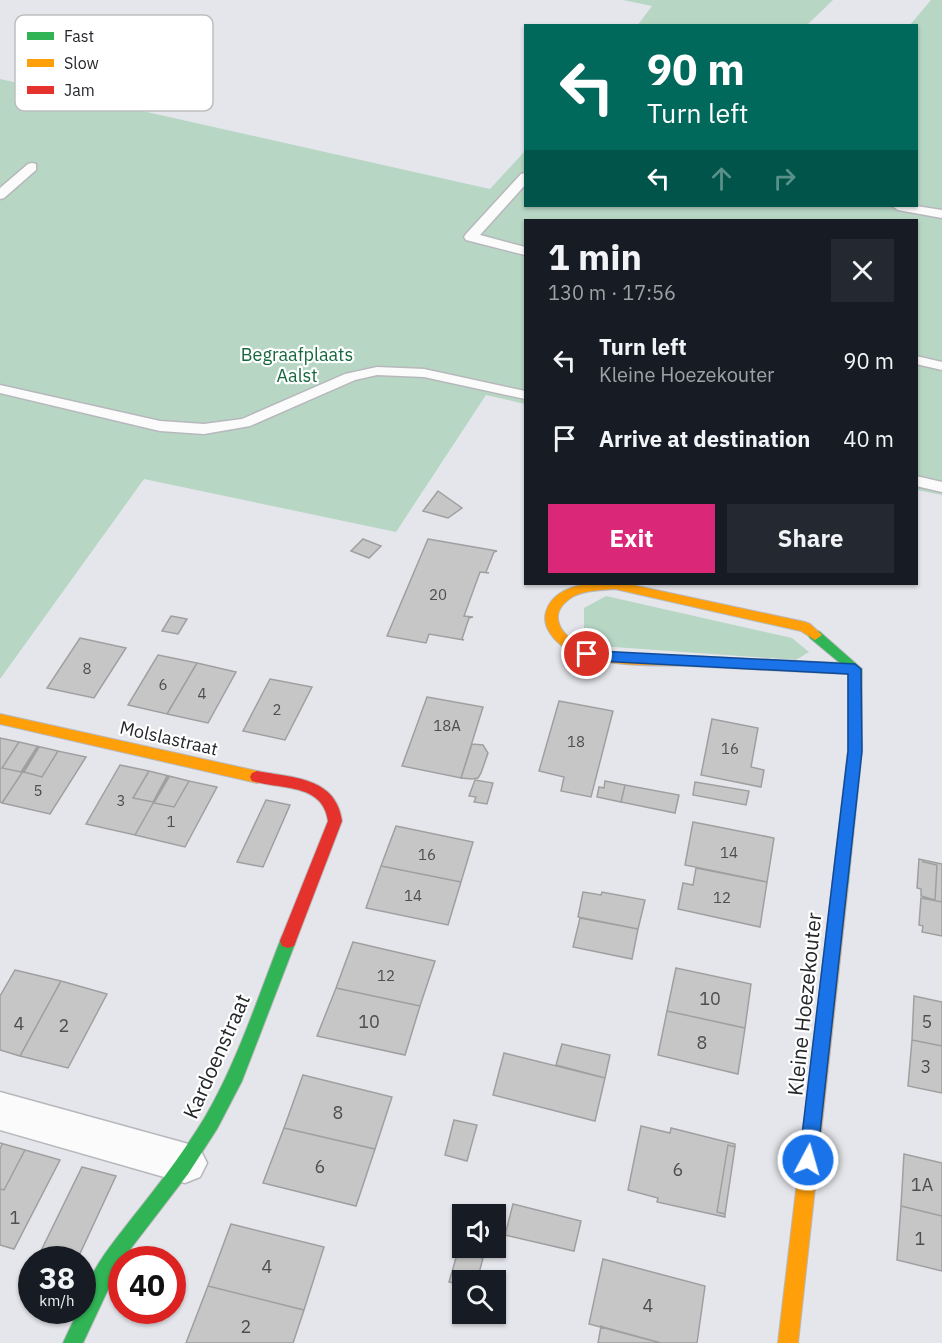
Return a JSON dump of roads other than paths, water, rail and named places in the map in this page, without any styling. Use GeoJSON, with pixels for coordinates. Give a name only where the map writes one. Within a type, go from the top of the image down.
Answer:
{"type":"FeatureCollection","features":[{"type":"Feature","properties":{"kind":"street"},"geometry":{"type":"LineString","coordinates":[[592,585],[615,585],[805,627],[855,669],[598,656],[577,650],[559,639],[552,626],[550,612],[558,600],[571,591],[592,585]]}},
{"type":"Feature","properties":{"kind":"street","name":"Kleine Hoezekouter"},"geometry":{"type":"LineString","coordinates":[[788,1343],[855,751],[855,669]]}},
{"type":"Feature","properties":{"kind":"street","name":"Molslastraat"},"geometry":{"type":"LineString","coordinates":[[0,719],[316,790],[328,797]]}},
{"type":"Feature","properties":{"kind":"street","name":"Kardoenstraat"},"geometry":{"type":"LineString","coordinates":[[73,1343],[108,1265],[184,1163],[211,1123],[233,1081],[335,821],[333,805],[328,797]]}},
{"type":"Feature","properties":{"kind":"street"},"geometry":{"type":"LineString","coordinates":[[0,1111],[184,1163]]}},
{"type":"Feature","properties":{"kind":"lane"},"geometry":{"type":"LineString","coordinates":[[0,195],[32,166]]}},
{"type":"Feature","properties":{"kind":"lane"},"geometry":{"type":"LineString","coordinates":[[524,178],[471,237],[524,251]]}},
{"type":"Feature","properties":{"kind":"lane"},"geometry":{"type":"LineString","coordinates":[[904,207],[942,214]]}},
{"type":"Feature","properties":{"kind":"lane"},"geometry":{"type":"LineString","coordinates":[[918,360],[942,366]]}},
{"type":"Feature","properties":{"kind":"lane"},"geometry":{"type":"LineString","coordinates":[[0,389],[160,426],[204,429],[245,423],[350,377],[377,371],[424,373],[524,395]]}},
{"type":"Feature","properties":{"kind":"lane"},"geometry":{"type":"LineString","coordinates":[[918,481],[942,486]]}},
{"type":"Feature","properties":{"kind":"park label","name":"Begraafplaats Aalst"},"geometry":{"type":"Point","coordinates":[297,364]}}]}
